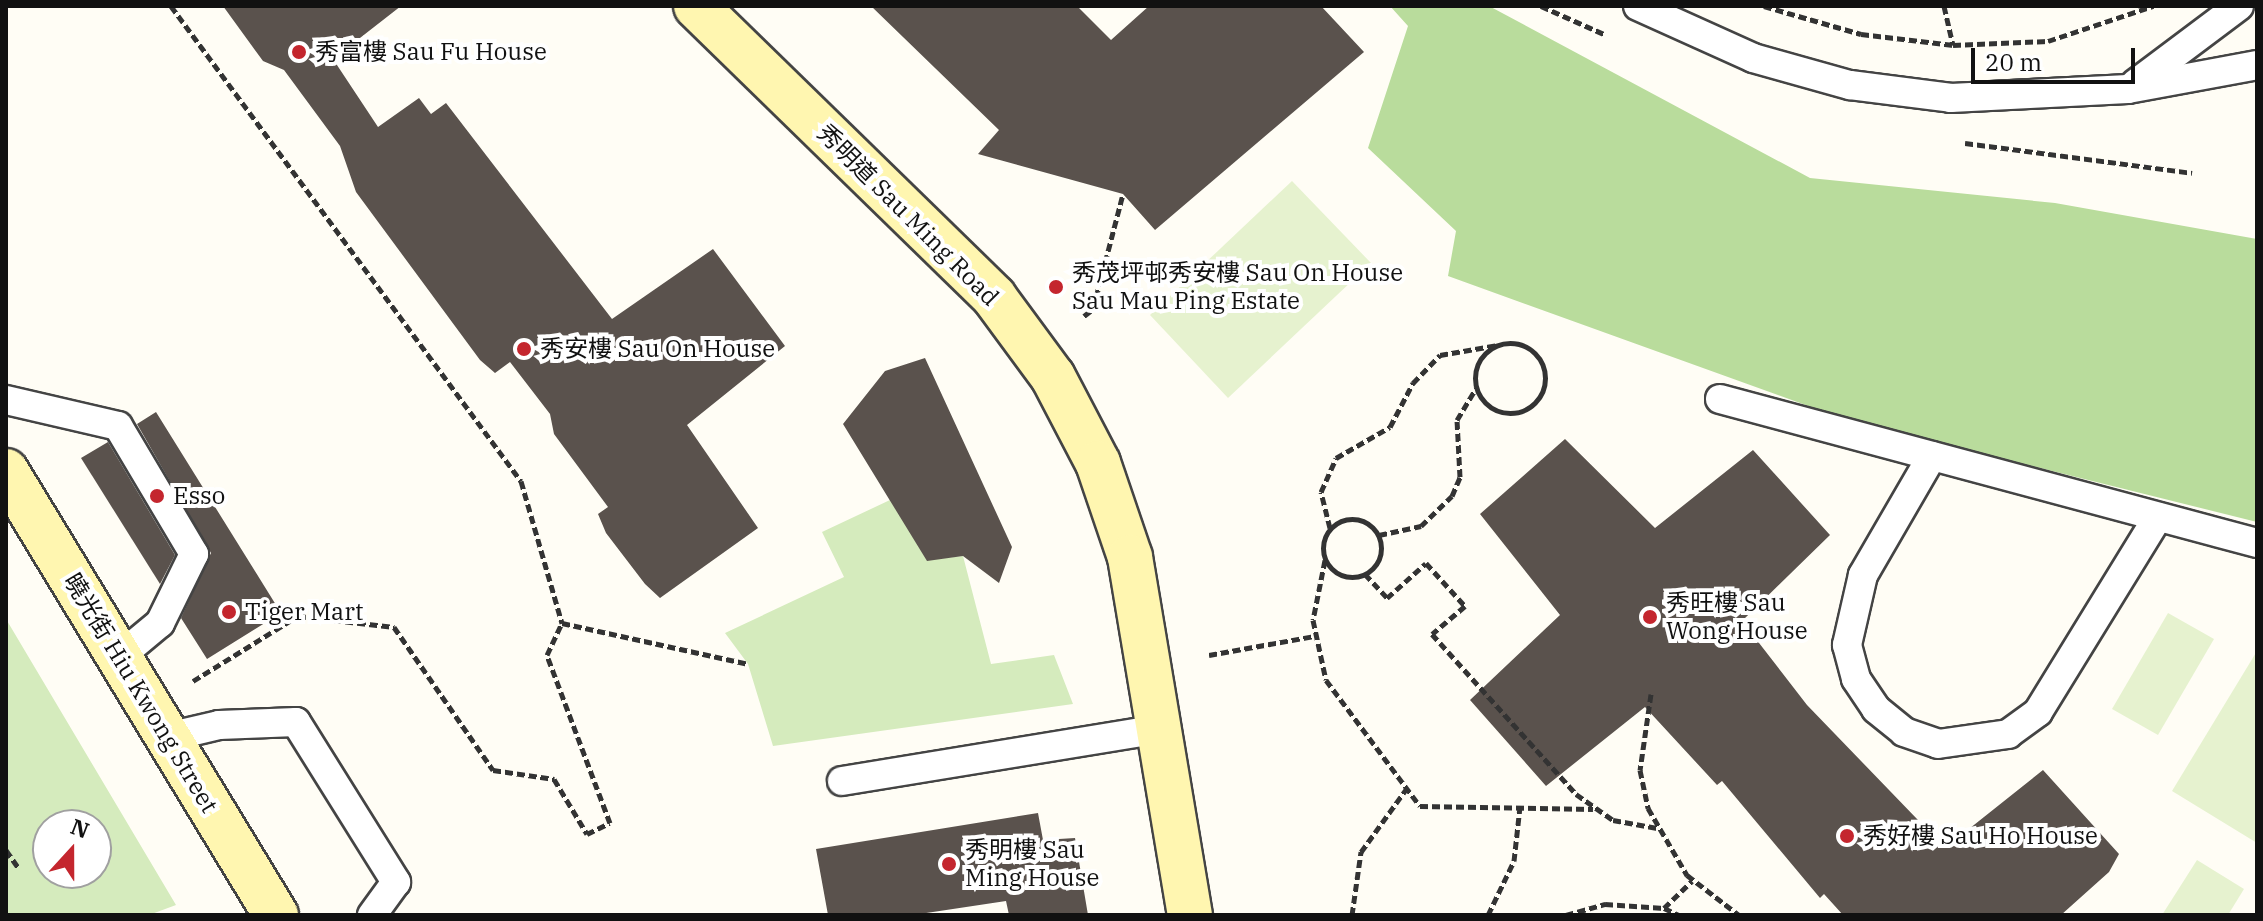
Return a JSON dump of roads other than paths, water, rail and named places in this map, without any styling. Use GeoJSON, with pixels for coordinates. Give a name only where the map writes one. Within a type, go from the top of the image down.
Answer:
{"type":"FeatureCollection","features":[{"type":"Feature","properties":{"kind":"street","name":"秀明道 Sau Ming Road"},"geometry":{"type":"LineString","coordinates":[[696,6],[994,297],[1053,377],[1098,463],[1130,557],[1190,915]]}},
{"type":"Feature","properties":{"kind":"street","name":"曉光街 Hiu Kwong Street"},"geometry":{"type":"LineString","coordinates":[[6,471],[276,915]]}},
{"type":"Feature","properties":{"kind":"lane"},"geometry":{"type":"LineString","coordinates":[[1638,6],[1753,58],[1850,85],[1951,98],[2128,89],[2257,65]]}},
{"type":"Feature","properties":{"kind":"lane"},"geometry":{"type":"LineString","coordinates":[[2128,89],[2239,6]]}},
{"type":"Feature","properties":{"kind":"lane"},"geometry":{"type":"LineString","coordinates":[[1720,399],[2257,543]]}},
{"type":"Feature","properties":{"kind":"lane"},"geometry":{"type":"LineString","coordinates":[[6,400],[118,426],[194,554],[160,623],[119,657]]}},
{"type":"Feature","properties":{"kind":"lane"},"geometry":{"type":"LineString","coordinates":[[1932,456],[1863,575],[1849,609],[1847,645],[1856,679],[1876,709],[1904,732],[1938,744],[2008,734],[2038,712],[2158,517]]}},
{"type":"Feature","properties":{"kind":"lane"},"geometry":{"type":"LineString","coordinates":[[168,737],[219,725],[296,722],[396,882],[372,915]]}},
{"type":"Feature","properties":{"kind":"lane"},"geometry":{"type":"LineString","coordinates":[[842,781],[1159,729]]}},
{"type":"Feature","properties":{"kind":"place","name":"秀富樓 Sau Fu House"},"geometry":{"type":"Point","coordinates":[299,52]}},
{"type":"Feature","properties":{"kind":"place","name":"秀茂坪邨秀安樓 Sau On House Sau Mau Ping Estate"},"geometry":{"type":"Point","coordinates":[1056,287]}},
{"type":"Feature","properties":{"kind":"place","name":"秀安樓 Sau On House"},"geometry":{"type":"Point","coordinates":[524,349]}},
{"type":"Feature","properties":{"kind":"place","name":"Esso"},"geometry":{"type":"Point","coordinates":[157,496]}},
{"type":"Feature","properties":{"kind":"place","name":"Tiger Mart"},"geometry":{"type":"Point","coordinates":[229,612]}},
{"type":"Feature","properties":{"kind":"place","name":"秀旺樓 Sau Wong House"},"geometry":{"type":"Point","coordinates":[1650,617]}},
{"type":"Feature","properties":{"kind":"place","name":"秀好樓 Sau Ho House"},"geometry":{"type":"Point","coordinates":[1847,836]}},
{"type":"Feature","properties":{"kind":"place","name":"秀明樓 Sau Ming House"},"geometry":{"type":"Point","coordinates":[949,864]}}]}
